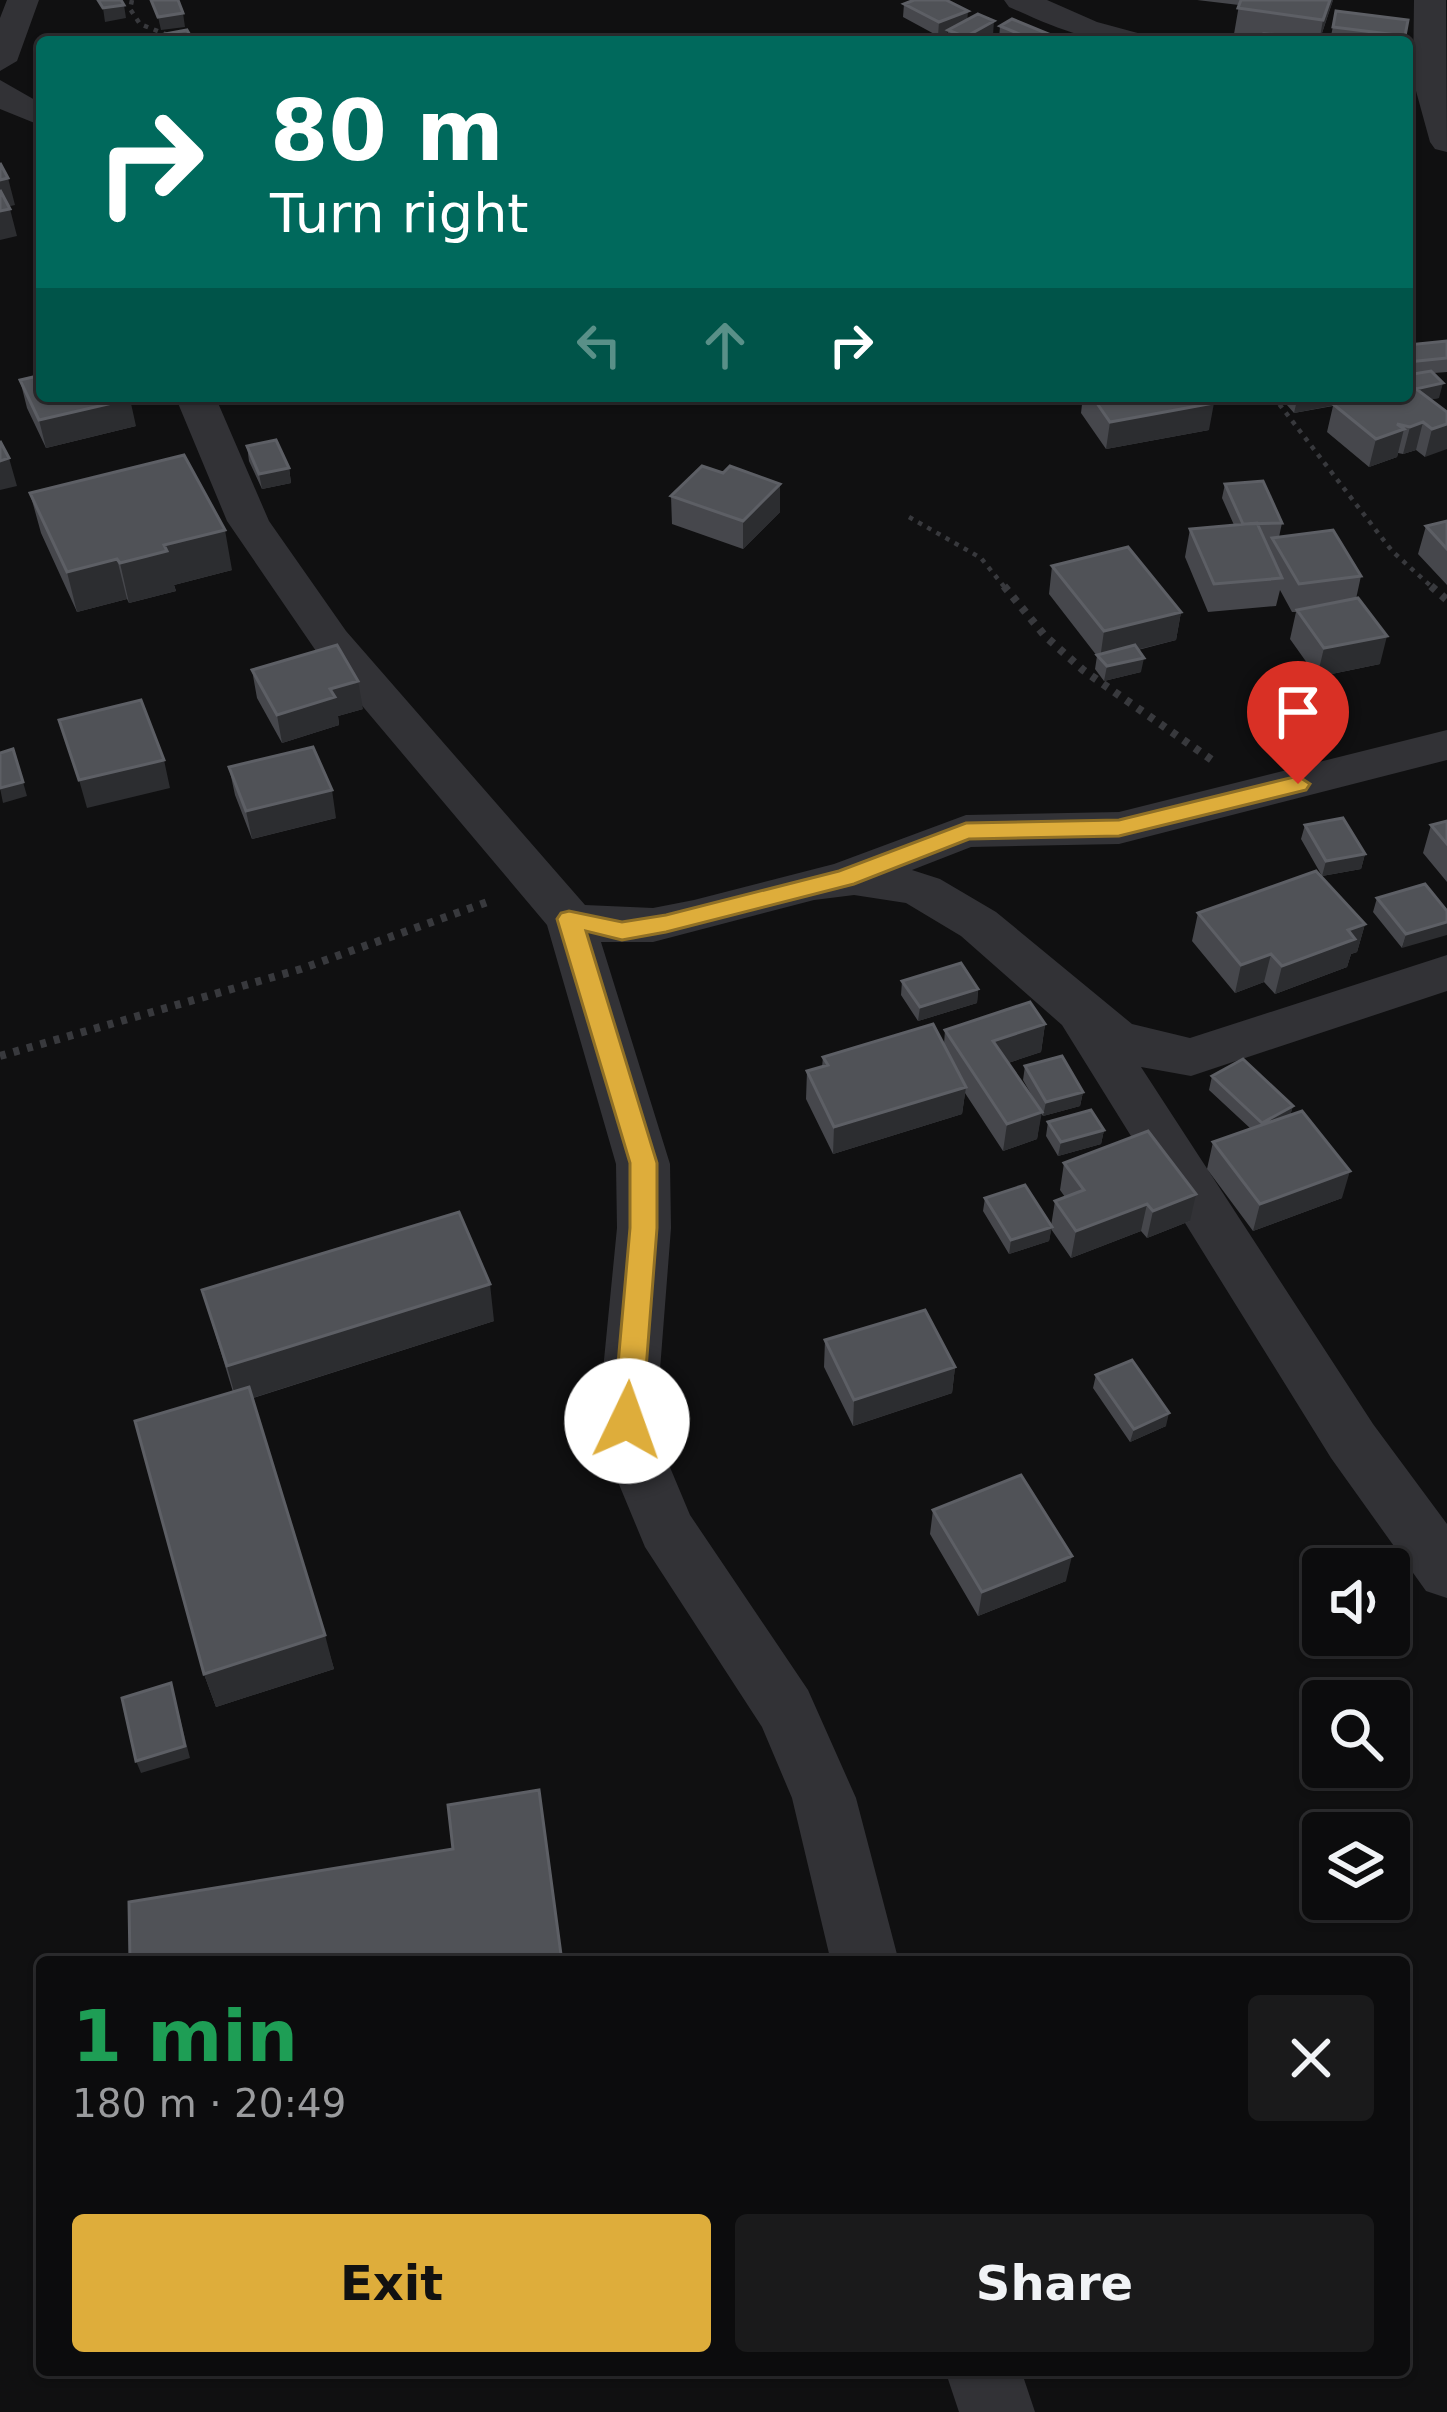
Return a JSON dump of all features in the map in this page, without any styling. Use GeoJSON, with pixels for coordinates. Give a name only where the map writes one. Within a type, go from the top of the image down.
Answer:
{"type":"FeatureCollection","features":[{"type":"Feature","properties":{"kind":"street"},"geometry":{"type":"LineString","coordinates":[[0,61],[23,0]]}},
{"type":"Feature","properties":{"kind":"street"},"geometry":{"type":"LineString","coordinates":[[1021,0],[1111,36]]}},
{"type":"Feature","properties":{"kind":"street"},"geometry":{"type":"LineString","coordinates":[[1430,0],[1419,78],[1447,142]]}},
{"type":"Feature","properties":{"kind":"street"},"geometry":{"type":"LineString","coordinates":[[0,90],[15,105],[36,114]]}},
{"type":"Feature","properties":{"kind":"street"},"geometry":{"type":"LineString","coordinates":[[197,402],[248,521],[331,641],[554,902],[643,1163],[644,1228],[627,1421],[635,1453],[666,1529],[786,1709],[824,1798],[864,1956]]}},
{"type":"Feature","properties":{"kind":"street"},"geometry":{"type":"LineString","coordinates":[[554,902],[622,931],[845,878],[966,831],[1119,828],[1447,745]]}},
{"type":"Feature","properties":{"kind":"street"},"geometry":{"type":"LineString","coordinates":[[845,878],[892,882],[940,900],[1106,1032],[1134,1046],[1191,1057],[1447,973]]}},
{"type":"Feature","properties":{"kind":"street"},"geometry":{"type":"LineString","coordinates":[[1076,1007],[1352,1441],[1447,1572]]}},
{"type":"Feature","properties":{"kind":"street"},"geometry":{"type":"LineString","coordinates":[[985,2376],[997,2412]]}},
{"type":"Feature","properties":{"kind":"path"},"geometry":{"type":"LineString","coordinates":[[132,0],[130,9],[140,24],[169,36]]}},
{"type":"Feature","properties":{"kind":"path"},"geometry":{"type":"LineString","coordinates":[[1278,402],[1392,551],[1447,600]]}},
{"type":"Feature","properties":{"kind":"path"},"geometry":{"type":"LineString","coordinates":[[908,517],[981,558],[1045,636],[1083,670],[1166,723],[1209,758],[1272,791]]}},
{"type":"Feature","properties":{"kind":"path"},"geometry":{"type":"LineString","coordinates":[[0,1056],[554,902]]}},
{"type":"Feature","properties":{"kind":"building"},"geometry":{"type":"Polygon","coordinates":[[[98,0],[121,0],[124,5],[103,8],[98,0]]]}},
{"type":"Feature","properties":{"kind":"building"},"geometry":{"type":"Polygon","coordinates":[[[151,0],[178,0],[183,13],[158,17],[151,0]]]}},
{"type":"Feature","properties":{"kind":"building"},"geometry":{"type":"Polygon","coordinates":[[[946,0],[968,11],[939,22],[904,4],[946,0]]]}},
{"type":"Feature","properties":{"kind":"building"},"geometry":{"type":"Polygon","coordinates":[[[1241,0],[1330,0],[1323,20],[1238,8],[1241,0]]]}},
{"type":"Feature","properties":{"kind":"building"},"geometry":{"type":"Polygon","coordinates":[[[1336,11],[1408,20],[1405,36],[1333,27],[1336,11]]]}},
{"type":"Feature","properties":{"kind":"building"},"geometry":{"type":"Polygon","coordinates":[[[978,14],[994,21],[967,36],[948,30],[978,14]]]}},
{"type":"Feature","properties":{"kind":"building"},"geometry":{"type":"Polygon","coordinates":[[[1012,19],[1051,35],[1024,36],[1000,26],[1012,19]]]}},
{"type":"Feature","properties":{"kind":"building"},"geometry":{"type":"Polygon","coordinates":[[[187,30],[190,36],[154,36],[187,30]]]}},
{"type":"Feature","properties":{"kind":"building"},"geometry":{"type":"Polygon","coordinates":[[[0,190],[10,209],[0,211],[0,190]]]}},
{"type":"Feature","properties":{"kind":"building"},"geometry":{"type":"Polygon","coordinates":[[[1447,341],[1447,358],[1413,361],[1413,344],[1447,341]]]}},
{"type":"Feature","properties":{"kind":"building"},"geometry":{"type":"Polygon","coordinates":[[[1431,371],[1443,383],[1416,389],[1413,374],[1431,371]]]}},
{"type":"Feature","properties":{"kind":"building"},"geometry":{"type":"Polygon","coordinates":[[[36,376],[36,402],[117,402],[39,420],[20,380],[36,376]]]}},
{"type":"Feature","properties":{"kind":"building"},"geometry":{"type":"Polygon","coordinates":[[[1413,386],[1447,412],[1447,424],[1432,429],[1423,422],[1410,427],[1397,424],[1404,429],[1376,439],[1333,404],[1413,402],[1413,386]]]}},
{"type":"Feature","properties":{"kind":"building"},"geometry":{"type":"Polygon","coordinates":[[[1096,402],[1214,403],[1110,422],[1096,402]]]}},
{"type":"Feature","properties":{"kind":"building"},"geometry":{"type":"Polygon","coordinates":[[[276,440],[289,468],[259,474],[247,446],[276,440]]]}},
{"type":"Feature","properties":{"kind":"building"},"geometry":{"type":"Polygon","coordinates":[[[184,455],[225,530],[164,545],[167,551],[67,572],[30,493],[184,455]]]}},
{"type":"Feature","properties":{"kind":"building"},"geometry":{"type":"Polygon","coordinates":[[[702,466],[723,473],[730,466],[780,484],[743,521],[671,496],[702,466]]]}},
{"type":"Feature","properties":{"kind":"building"},"geometry":{"type":"Polygon","coordinates":[[[1263,481],[1282,523],[1243,524],[1225,484],[1263,481]]]}},
{"type":"Feature","properties":{"kind":"building"},"geometry":{"type":"Polygon","coordinates":[[[1447,521],[1447,549],[1426,526],[1447,521]]]}},
{"type":"Feature","properties":{"kind":"building"},"geometry":{"type":"Polygon","coordinates":[[[1257,523],[1282,578],[1214,584],[1190,529],[1257,523]]]}},
{"type":"Feature","properties":{"kind":"building"},"geometry":{"type":"Polygon","coordinates":[[[1333,530],[1361,576],[1299,584],[1272,538],[1333,530]]]}},
{"type":"Feature","properties":{"kind":"building"},"geometry":{"type":"Polygon","coordinates":[[[1128,547],[1181,612],[1104,631],[1052,566],[1128,547]]]}},
{"type":"Feature","properties":{"kind":"building"},"geometry":{"type":"Polygon","coordinates":[[[1358,598],[1387,636],[1324,648],[1297,610],[1358,598]]]}},
{"type":"Feature","properties":{"kind":"building"},"geometry":{"type":"Polygon","coordinates":[[[337,645],[358,681],[330,689],[335,697],[277,715],[252,670],[337,645]]]}},
{"type":"Feature","properties":{"kind":"building"},"geometry":{"type":"Polygon","coordinates":[[[1135,645],[1144,658],[1107,666],[1097,655],[1135,645]]]}},
{"type":"Feature","properties":{"kind":"building"},"geometry":{"type":"Polygon","coordinates":[[[141,700],[164,760],[79,780],[59,720],[141,700]]]}},
{"type":"Feature","properties":{"kind":"building"},"geometry":{"type":"Polygon","coordinates":[[[313,747],[332,790],[246,811],[229,767],[313,747]]]}},
{"type":"Feature","properties":{"kind":"building"},"geometry":{"type":"Polygon","coordinates":[[[13,749],[23,782],[0,788],[0,753],[13,749]]]}},
{"type":"Feature","properties":{"kind":"building"},"geometry":{"type":"Polygon","coordinates":[[[1343,818],[1365,854],[1326,861],[1305,825],[1343,818]]]}},
{"type":"Feature","properties":{"kind":"building"},"geometry":{"type":"Polygon","coordinates":[[[1447,821],[1447,844],[1431,825],[1447,821]]]}},
{"type":"Feature","properties":{"kind":"building"},"geometry":{"type":"Polygon","coordinates":[[[1316,871],[1365,924],[1348,930],[1355,939],[1282,966],[1271,954],[1241,965],[1198,913],[1316,871]]]}},
{"type":"Feature","properties":{"kind":"building"},"geometry":{"type":"Polygon","coordinates":[[[1425,884],[1447,911],[1447,922],[1406,934],[1377,898],[1425,884]]]}},
{"type":"Feature","properties":{"kind":"building"},"geometry":{"type":"Polygon","coordinates":[[[961,963],[978,989],[920,1007],[902,981],[961,963]]]}},
{"type":"Feature","properties":{"kind":"building"},"geometry":{"type":"Polygon","coordinates":[[[1030,1002],[1045,1024],[993,1041],[1042,1112],[1007,1124],[945,1030],[1030,1002]]]}},
{"type":"Feature","properties":{"kind":"building"},"geometry":{"type":"Polygon","coordinates":[[[933,1024],[966,1087],[834,1127],[807,1071],[828,1065],[823,1057],[933,1024]]]}},
{"type":"Feature","properties":{"kind":"building"},"geometry":{"type":"Polygon","coordinates":[[[1062,1056],[1083,1092],[1046,1102],[1025,1066],[1062,1056]]]}},
{"type":"Feature","properties":{"kind":"building"},"geometry":{"type":"Polygon","coordinates":[[[1243,1059],[1293,1106],[1262,1123],[1212,1076],[1243,1059]]]}},
{"type":"Feature","properties":{"kind":"building"},"geometry":{"type":"Polygon","coordinates":[[[1091,1110],[1104,1130],[1061,1142],[1048,1122],[1091,1110]]]}},
{"type":"Feature","properties":{"kind":"building"},"geometry":{"type":"Polygon","coordinates":[[[1302,1111],[1350,1171],[1260,1204],[1213,1142],[1302,1111]]]}},
{"type":"Feature","properties":{"kind":"building"},"geometry":{"type":"Polygon","coordinates":[[[1148,1131],[1196,1194],[1153,1211],[1147,1204],[1076,1231],[1055,1201],[1084,1190],[1064,1163],[1148,1131]]]}},
{"type":"Feature","properties":{"kind":"building"},"geometry":{"type":"Polygon","coordinates":[[[1025,1185],[1052,1227],[1011,1240],[985,1198],[1025,1185]]]}},
{"type":"Feature","properties":{"kind":"building"},"geometry":{"type":"Polygon","coordinates":[[[459,1212],[490,1284],[227,1366],[202,1290],[459,1212]]]}},
{"type":"Feature","properties":{"kind":"building"},"geometry":{"type":"Polygon","coordinates":[[[925,1310],[955,1367],[854,1400],[825,1340],[925,1310]]]}},
{"type":"Feature","properties":{"kind":"building"},"geometry":{"type":"Polygon","coordinates":[[[1132,1360],[1169,1413],[1134,1429],[1096,1375],[1132,1360]]]}},
{"type":"Feature","properties":{"kind":"building"},"geometry":{"type":"Polygon","coordinates":[[[249,1387],[325,1635],[204,1674],[135,1421],[249,1387]]]}},
{"type":"Feature","properties":{"kind":"building"},"geometry":{"type":"Polygon","coordinates":[[[1021,1475],[1072,1556],[982,1592],[933,1510],[1021,1475]]]}},
{"type":"Feature","properties":{"kind":"building"},"geometry":{"type":"Polygon","coordinates":[[[171,1683],[185,1746],[136,1761],[122,1698],[171,1683]]]}},
{"type":"Feature","properties":{"kind":"building"},"geometry":{"type":"Polygon","coordinates":[[[539,1790],[561,1956],[130,1956],[129,1902],[453,1849],[448,1805],[539,1790]]]}},
{"type":"Feature","properties":{"kind":"route"},"geometry":{"type":"LineString","coordinates":[[627,1421],[644,1228],[643,1163],[569,919],[622,931],[666,923],[845,878],[966,831],[1119,828],[1298,784]]}}]}
